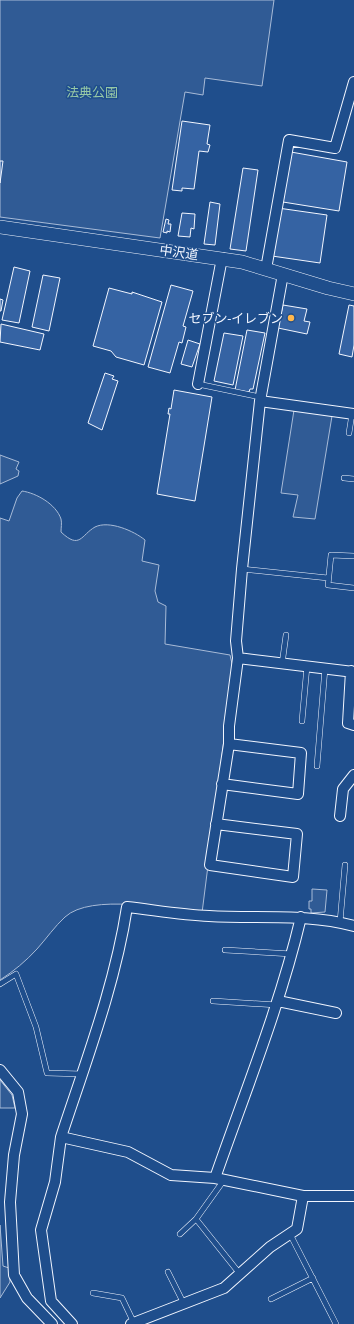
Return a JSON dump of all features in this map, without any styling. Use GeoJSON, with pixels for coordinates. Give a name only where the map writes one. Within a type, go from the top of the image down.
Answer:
{"type":"FeatureCollection","features":[{"type":"Feature","properties":{"kind":"street"},"geometry":{"type":"LineString","coordinates":[[266,269],[289,140],[335,148],[354,82]]}},
{"type":"Feature","properties":{"kind":"street","name":"中沢道"},"geometry":{"type":"LineString","coordinates":[[0,228],[222,258],[354,294]]}},
{"type":"Feature","properties":{"kind":"street"},"geometry":{"type":"LineString","coordinates":[[198,384],[222,258]]}},
{"type":"Feature","properties":{"kind":"street"},"geometry":{"type":"LineString","coordinates":[[216,824],[297,834],[293,877],[210,865],[216,824],[222,784],[229,744],[229,726],[238,658],[236,641],[242,569],[260,399],[283,274]]}},
{"type":"Feature","properties":{"kind":"street"},"geometry":{"type":"LineString","coordinates":[[260,399],[353,414]]}},
{"type":"Feature","properties":{"kind":"street"},"geometry":{"type":"LineString","coordinates":[[238,658],[353,672],[348,723],[354,725]]}},
{"type":"Feature","properties":{"kind":"street"},"geometry":{"type":"LineString","coordinates":[[222,784],[298,794],[301,753],[229,744]]}},
{"type":"Feature","properties":{"kind":"street"},"geometry":{"type":"LineString","coordinates":[[340,816],[343,789],[354,775]]}},
{"type":"Feature","properties":{"kind":"street"},"geometry":{"type":"LineString","coordinates":[[72,1324],[51,1301],[41,1230],[55,1182],[61,1137],[82,1074],[122,938],[127,907],[208,916],[301,918],[340,922],[354,926]]}},
{"type":"Feature","properties":{"kind":"street"},"geometry":{"type":"LineString","coordinates":[[220,1179],[277,1003],[301,918]]}},
{"type":"Feature","properties":{"kind":"street"},"geometry":{"type":"LineString","coordinates":[[277,1003],[336,1013]]}},
{"type":"Feature","properties":{"kind":"street"},"geometry":{"type":"LineString","coordinates":[[0,1070],[18,1092],[22,1114],[14,1155],[10,1202],[14,1275],[27,1298],[52,1324]]}},
{"type":"Feature","properties":{"kind":"street"},"geometry":{"type":"LineString","coordinates":[[61,1137],[128,1152],[171,1176],[220,1179],[303,1196],[354,1196]]}},
{"type":"Feature","properties":{"kind":"street"},"geometry":{"type":"LineString","coordinates":[[133,1324],[224,1288],[270,1247],[298,1228],[303,1196]]}},
{"type":"Feature","properties":{"kind":"lane"},"geometry":{"type":"LineString","coordinates":[[198,384],[260,399]]}},
{"type":"Feature","properties":{"kind":"lane"},"geometry":{"type":"LineString","coordinates":[[349,433],[353,414]]}},
{"type":"Feature","properties":{"kind":"lane"},"geometry":{"type":"LineString","coordinates":[[344,478],[354,479]]}},
{"type":"Feature","properties":{"kind":"lane"},"geometry":{"type":"LineString","coordinates":[[354,556],[331,554],[328,578],[328,586],[354,588]]}},
{"type":"Feature","properties":{"kind":"lane"},"geometry":{"type":"LineString","coordinates":[[242,569],[328,578]]}},
{"type":"Feature","properties":{"kind":"lane"},"geometry":{"type":"LineString","coordinates":[[282,664],[286,635]]}},
{"type":"Feature","properties":{"kind":"lane"},"geometry":{"type":"LineString","coordinates":[[302,720],[307,666]]}},
{"type":"Feature","properties":{"kind":"lane"},"geometry":{"type":"LineString","coordinates":[[317,766],[325,668]]}},
{"type":"Feature","properties":{"kind":"lane"},"geometry":{"type":"LineString","coordinates":[[340,922],[345,866]]}},
{"type":"Feature","properties":{"kind":"lane"},"geometry":{"type":"LineString","coordinates":[[225,950],[292,954]]}},
{"type":"Feature","properties":{"kind":"lane"},"geometry":{"type":"LineString","coordinates":[[0,984],[16,974],[36,1027],[47,1073],[82,1074]]}},
{"type":"Feature","properties":{"kind":"lane"},"geometry":{"type":"LineString","coordinates":[[213,1001],[277,1003]]}},
{"type":"Feature","properties":{"kind":"lane"},"geometry":{"type":"LineString","coordinates":[[180,1234],[196,1219],[220,1179]]}},
{"type":"Feature","properties":{"kind":"lane"},"geometry":{"type":"LineString","coordinates":[[196,1219],[240,1274]]}},
{"type":"Feature","properties":{"kind":"lane"},"geometry":{"type":"LineString","coordinates":[[290,1234],[336,1324]]}},
{"type":"Feature","properties":{"kind":"lane"},"geometry":{"type":"LineString","coordinates":[[168,1272],[184,1304]]}},
{"type":"Feature","properties":{"kind":"lane"},"geometry":{"type":"LineString","coordinates":[[271,1299],[312,1278]]}},
{"type":"Feature","properties":{"kind":"lane"},"geometry":{"type":"LineString","coordinates":[[93,1293],[122,1298],[133,1324]]}},
{"type":"Feature","properties":{"kind":"green space","name":"法典公園"},"geometry":{"type":"Polygon","coordinates":[[[0,0],[274,0],[262,86],[205,78],[203,95],[185,92],[160,238],[0,217],[0,0]]]}},
{"type":"Feature","properties":{"kind":"green space"},"geometry":{"type":"Polygon","coordinates":[[[294,410],[332,416],[315,519],[293,517],[298,495],[281,493],[294,410]]]}},
{"type":"Feature","properties":{"kind":"green space"},"geometry":{"type":"Polygon","coordinates":[[[0,455],[19,462],[16,469],[19,471],[18,476],[0,484],[0,455]]]}},
{"type":"Feature","properties":{"kind":"green space"},"geometry":{"type":"Polygon","coordinates":[[[22,491],[33,494],[50,504],[61,519],[61,532],[72,540],[80,539],[95,527],[107,525],[128,530],[145,540],[142,561],[159,565],[155,591],[158,602],[166,606],[165,644],[230,655],[233,668],[202,913],[130,904],[93,906],[77,910],[65,917],[24,962],[0,980],[0,518],[9,521],[17,498],[22,491]]]}},
{"type":"Feature","properties":{"kind":"green space"},"geometry":{"type":"Polygon","coordinates":[[[312,889],[327,890],[325,912],[311,913],[311,909],[309,909],[309,901],[312,901],[312,889]]]}},
{"type":"Feature","properties":{"kind":"green space"},"geometry":{"type":"Polygon","coordinates":[[[0,1080],[12,1095],[15,1108],[0,1108],[0,1080]]]}},
{"type":"Feature","properties":{"kind":"green space"},"geometry":{"type":"Polygon","coordinates":[[[0,1225],[3,1266],[9,1268],[10,1282],[0,1298],[0,1225]]]}},
{"type":"Feature","properties":{"kind":"building"},"geometry":{"type":"Polygon","coordinates":[[[182,121],[210,125],[207,144],[210,145],[208,152],[199,151],[194,189],[182,188],[182,191],[172,190],[182,121]]]}},
{"type":"Feature","properties":{"kind":"building"},"geometry":{"type":"Polygon","coordinates":[[[291,152],[347,162],[339,211],[283,202],[291,152]]]}},
{"type":"Feature","properties":{"kind":"building"},"geometry":{"type":"Polygon","coordinates":[[[0,161],[3,161],[0,183],[0,161]]]}},
{"type":"Feature","properties":{"kind":"building"},"geometry":{"type":"Polygon","coordinates":[[[243,168],[258,170],[246,251],[230,249],[243,168]]]}},
{"type":"Feature","properties":{"kind":"building"},"geometry":{"type":"Polygon","coordinates":[[[210,202],[220,204],[215,245],[204,244],[210,202]]]}},
{"type":"Feature","properties":{"kind":"building"},"geometry":{"type":"Polygon","coordinates":[[[278,208],[327,215],[320,263],[272,256],[278,208]]]}},
{"type":"Feature","properties":{"kind":"building"},"geometry":{"type":"Polygon","coordinates":[[[182,213],[195,214],[194,229],[191,228],[190,237],[178,236],[182,213]]]}},
{"type":"Feature","properties":{"kind":"building"},"geometry":{"type":"Polygon","coordinates":[[[166,219],[169,220],[168,224],[171,224],[170,232],[167,231],[167,233],[163,232],[166,219]]]}},
{"type":"Feature","properties":{"kind":"building"},"geometry":{"type":"Polygon","coordinates":[[[14,267],[30,271],[19,323],[2,320],[14,267]]]}},
{"type":"Feature","properties":{"kind":"building"},"geometry":{"type":"Polygon","coordinates":[[[43,275],[60,278],[49,331],[32,327],[43,275]]]}},
{"type":"Feature","properties":{"kind":"building"},"geometry":{"type":"Polygon","coordinates":[[[171,285],[193,291],[183,326],[186,327],[182,343],[179,342],[170,373],[148,367],[171,285]]]}},
{"type":"Feature","properties":{"kind":"building"},"geometry":{"type":"Polygon","coordinates":[[[109,288],[132,294],[132,292],[162,302],[144,365],[116,357],[111,351],[93,346],[109,288]]]}},
{"type":"Feature","properties":{"kind":"building"},"geometry":{"type":"Polygon","coordinates":[[[0,299],[3,300],[1,311],[0,311],[0,299]]]}},
{"type":"Feature","properties":{"kind":"building"},"geometry":{"type":"Polygon","coordinates":[[[283,305],[307,309],[304,321],[310,322],[307,334],[278,328],[283,305]]]}},
{"type":"Feature","properties":{"kind":"building"},"geometry":{"type":"Polygon","coordinates":[[[349,305],[354,306],[354,345],[352,357],[339,354],[349,305]]]}},
{"type":"Feature","properties":{"kind":"building"},"geometry":{"type":"Polygon","coordinates":[[[1,324],[44,334],[40,350],[0,342],[1,324]]]}},
{"type":"Feature","properties":{"kind":"building"},"geometry":{"type":"Polygon","coordinates":[[[247,330],[265,333],[253,389],[250,389],[249,392],[235,390],[247,330]]]}},
{"type":"Feature","properties":{"kind":"building"},"geometry":{"type":"Polygon","coordinates":[[[224,333],[243,336],[233,385],[214,381],[224,333]]]}},
{"type":"Feature","properties":{"kind":"building"},"geometry":{"type":"Polygon","coordinates":[[[188,340],[200,344],[192,367],[181,364],[188,340]]]}},
{"type":"Feature","properties":{"kind":"building"},"geometry":{"type":"Polygon","coordinates":[[[105,373],[114,376],[112,379],[118,381],[102,430],[88,423],[105,373]]]}},
{"type":"Feature","properties":{"kind":"building"},"geometry":{"type":"Polygon","coordinates":[[[174,390],[212,397],[195,501],[157,494],[170,414],[168,414],[169,408],[171,409],[174,390]]]}},
{"type":"Feature","properties":{"kind":"place","name":"セブン-イレブン"},"geometry":{"type":"Point","coordinates":[291,318]}}]}
